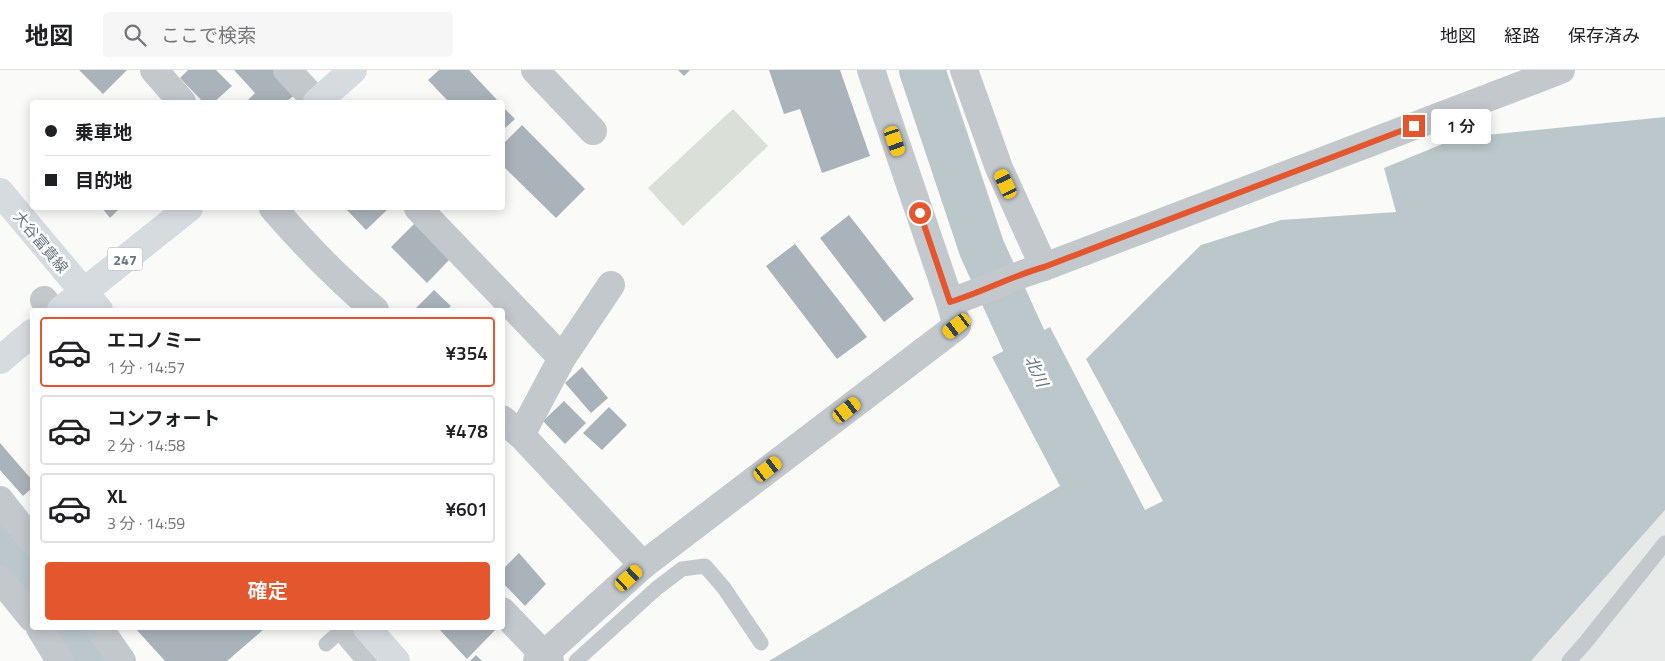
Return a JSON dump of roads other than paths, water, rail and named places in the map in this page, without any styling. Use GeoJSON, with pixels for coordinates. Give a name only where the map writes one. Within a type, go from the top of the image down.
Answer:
{"type":"FeatureCollection","features":[{"type":"Feature","properties":{"kind":"main road"},"geometry":{"type":"LineString","coordinates":[[319,100],[353,70]]}},
{"type":"Feature","properties":{"kind":"main road","name":"大谷富貴線"},"geometry":{"type":"LineString","coordinates":[[0,192],[90,301]]}},
{"type":"Feature","properties":{"kind":"main road","name":"247"},"geometry":{"type":"LineString","coordinates":[[52,307],[90,301],[187,210]]}},
{"type":"Feature","properties":{"kind":"main road"},"geometry":{"type":"LineString","coordinates":[[0,360],[30,336]]}},
{"type":"Feature","properties":{"kind":"main road"},"geometry":{"type":"LineString","coordinates":[[374,638],[396,661]]}},
{"type":"Feature","properties":{"kind":"street"},"geometry":{"type":"LineString","coordinates":[[154,70],[180,100]]}},
{"type":"Feature","properties":{"kind":"street"},"geometry":{"type":"LineString","coordinates":[[287,70],[315,100]]}},
{"type":"Feature","properties":{"kind":"street"},"geometry":{"type":"LineString","coordinates":[[535,70],[593,131]]}},
{"type":"Feature","properties":{"kind":"street"},"geometry":{"type":"LineString","coordinates":[[505,614],[544,659],[643,565],[957,326],[962,298],[871,70]]}},
{"type":"Feature","properties":{"kind":"street"},"geometry":{"type":"LineString","coordinates":[[964,70],[1034,270]]}},
{"type":"Feature","properties":{"kind":"street"},"geometry":{"type":"LineString","coordinates":[[962,298],[1561,70]]}},
{"type":"Feature","properties":{"kind":"street"},"geometry":{"type":"LineString","coordinates":[[275,210],[298,237],[373,308]]}},
{"type":"Feature","properties":{"kind":"street"},"geometry":{"type":"LineString","coordinates":[[420,210],[562,358]]}},
{"type":"Feature","properties":{"kind":"street"},"geometry":{"type":"LineString","coordinates":[[611,285],[562,358],[512,427],[643,565]]}},
{"type":"Feature","properties":{"kind":"street"},"geometry":{"type":"LineString","coordinates":[[0,500],[30,538]]}},
{"type":"Feature","properties":{"kind":"street"},"geometry":{"type":"LineString","coordinates":[[0,578],[30,612]]}},
{"type":"Feature","properties":{"kind":"street"},"geometry":{"type":"LineString","coordinates":[[44,630],[60,661]]}},
{"type":"Feature","properties":{"kind":"street"},"geometry":{"type":"LineString","coordinates":[[100,630],[122,661]]}},
{"type":"Feature","properties":{"kind":"street"},"geometry":{"type":"LineString","coordinates":[[338,633],[374,638]]}},
{"type":"Feature","properties":{"kind":"lane"},"geometry":{"type":"LineString","coordinates":[[1569,661],[1665,543]]}},
{"type":"Feature","properties":{"kind":"lane"},"geometry":{"type":"LineString","coordinates":[[576,661],[657,588],[682,569],[705,566],[724,588],[761,643]]}},
{"type":"Feature","properties":{"kind":"water"},"geometry":{"type":"Polygon","coordinates":[[[1665,117],[1665,510],[1531,661],[769,661],[1060,486],[992,357],[1050,327],[1145,510],[1163,501],[1086,359],[1201,245],[1281,220],[1396,212],[1384,168],[1457,138],[1665,117]]]}},
{"type":"Feature","properties":{"kind":"waterway","name":"北川"},"geometry":{"type":"LineString","coordinates":[[922,70],[982,249],[1050,398]]}},
{"type":"Feature","properties":{"kind":"waterway"},"geometry":{"type":"LineString","coordinates":[[0,539],[30,579]]}},
{"type":"Feature","properties":{"kind":"waterway"},"geometry":{"type":"LineString","coordinates":[[68,630],[88,661]]}}]}
